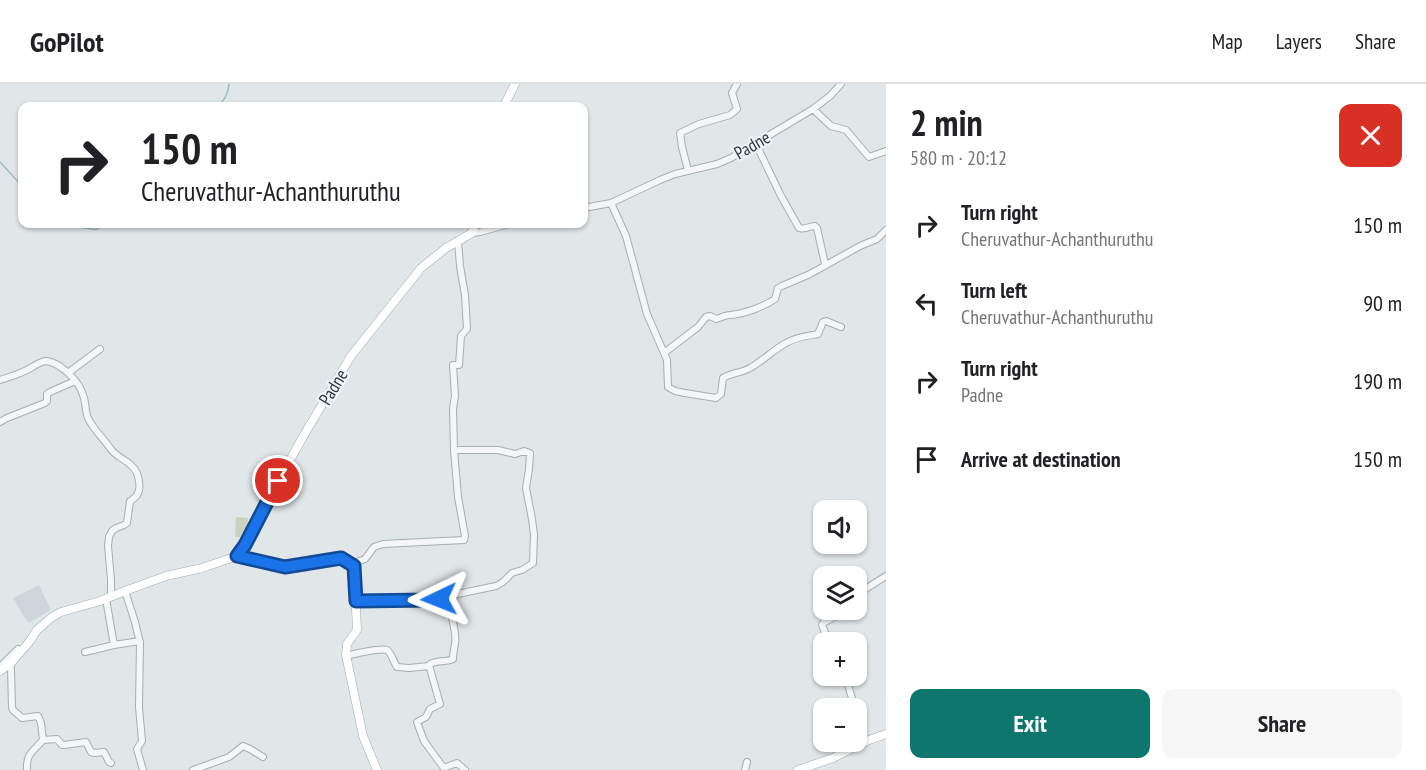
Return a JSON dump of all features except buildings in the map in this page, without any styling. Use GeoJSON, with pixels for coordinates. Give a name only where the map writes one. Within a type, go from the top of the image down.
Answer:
{"type":"FeatureCollection","features":[{"type":"Feature","properties":{"kind":"main road"},"geometry":{"type":"LineString","coordinates":[[506,102],[515,84]]}},
{"type":"Feature","properties":{"kind":"main road"},"geometry":{"type":"LineString","coordinates":[[472,233],[474,228]]}},
{"type":"Feature","properties":{"kind":"main road","name":"Padne"},"geometry":{"type":"LineString","coordinates":[[237,556],[351,356],[421,268],[472,233]]}},
{"type":"Feature","properties":{"kind":"main road"},"geometry":{"type":"LineString","coordinates":[[0,669],[11,663],[45,622],[60,612],[108,598],[166,576],[210,566],[237,556],[285,567],[341,558],[354,566],[356,601],[357,630],[347,644],[346,656],[363,736],[377,770]]}},
{"type":"Feature","properties":{"kind":"main road"},"geometry":{"type":"LineString","coordinates":[[0,676],[26,654],[45,622]]}},
{"type":"Feature","properties":{"kind":"main road"},"geometry":{"type":"LineString","coordinates":[[867,741],[886,734]]}},
{"type":"Feature","properties":{"kind":"main road"},"geometry":{"type":"LineString","coordinates":[[798,770],[845,752]]}},
{"type":"Feature","properties":{"kind":"street"},"geometry":{"type":"LineString","coordinates":[[688,170],[680,133],[699,124],[729,115],[737,109],[732,93],[737,84]]}},
{"type":"Feature","properties":{"kind":"street","name":"Padne"},"geometry":{"type":"LineString","coordinates":[[588,207],[611,203],[660,180],[688,170],[717,164],[798,119],[830,96],[841,84]]}},
{"type":"Feature","properties":{"kind":"street"},"geometry":{"type":"LineString","coordinates":[[813,109],[831,126],[846,130],[869,157],[886,151]]}},
{"type":"Feature","properties":{"kind":"street"},"geometry":{"type":"LineString","coordinates":[[756,144],[799,228],[813,226],[817,228],[825,264]]}},
{"type":"Feature","properties":{"kind":"street"},"geometry":{"type":"LineString","coordinates":[[611,203],[626,236],[647,314],[668,364],[668,387],[675,391],[716,398],[721,394],[723,378],[726,376],[752,367],[785,343],[800,337],[818,334],[823,321],[841,327]]}},
{"type":"Feature","properties":{"kind":"street"},"geometry":{"type":"LineString","coordinates":[[472,233],[494,228]]}},
{"type":"Feature","properties":{"kind":"street"},"geometry":{"type":"LineString","coordinates":[[664,353],[698,327],[706,317],[710,316],[714,319],[756,309],[775,299],[778,288],[877,239],[886,230]]}},
{"type":"Feature","properties":{"kind":"street"},"geometry":{"type":"LineString","coordinates":[[351,564],[362,561],[374,547],[383,544],[464,540],[454,450],[453,409],[455,396],[453,365],[459,365],[461,336],[467,329],[458,241]]}},
{"type":"Feature","properties":{"kind":"street"},"geometry":{"type":"LineString","coordinates":[[68,373],[100,349]]}},
{"type":"Feature","properties":{"kind":"street"},"geometry":{"type":"LineString","coordinates":[[0,380],[25,372],[45,361],[68,373],[83,393],[87,416],[91,423],[114,453],[130,463],[136,471],[139,483],[137,496],[130,501],[127,523],[112,531],[109,537],[111,580],[108,598],[114,645]]}},
{"type":"Feature","properties":{"kind":"street"},"geometry":{"type":"LineString","coordinates":[[0,422],[45,403],[47,394],[75,381]]}},
{"type":"Feature","properties":{"kind":"street"},"geometry":{"type":"LineString","coordinates":[[356,601],[429,600],[445,597],[496,586],[512,573],[532,564],[534,535],[526,488],[530,453],[454,450]]}},
{"type":"Feature","properties":{"kind":"street"},"geometry":{"type":"LineString","coordinates":[[867,588],[886,576]]}},
{"type":"Feature","properties":{"kind":"street"},"geometry":{"type":"LineString","coordinates":[[125,591],[140,641],[139,707],[142,741],[137,748],[143,770]]}},
{"type":"Feature","properties":{"kind":"street"},"geometry":{"type":"LineString","coordinates":[[346,656],[386,650],[397,667],[409,668],[429,666],[434,661],[452,660],[455,644],[453,619],[445,597]]}},
{"type":"Feature","properties":{"kind":"street"},"geometry":{"type":"LineString","coordinates":[[825,632],[823,623],[829,620]]}},
{"type":"Feature","properties":{"kind":"street"},"geometry":{"type":"LineString","coordinates":[[0,669],[36,632]]}},
{"type":"Feature","properties":{"kind":"street"},"geometry":{"type":"LineString","coordinates":[[85,652],[140,641]]}},
{"type":"Feature","properties":{"kind":"street"},"geometry":{"type":"LineString","coordinates":[[429,666],[440,704],[430,709],[426,717],[418,720],[417,725],[424,741],[443,767],[457,763],[465,770]]}},
{"type":"Feature","properties":{"kind":"street"},"geometry":{"type":"LineString","coordinates":[[11,668],[13,710],[22,718],[39,716],[43,740]]}},
{"type":"Feature","properties":{"kind":"street"},"geometry":{"type":"LineString","coordinates":[[27,770],[28,755],[43,740],[57,739],[62,745],[86,742],[91,752],[104,752],[111,763]]}},
{"type":"Feature","properties":{"kind":"street"},"geometry":{"type":"LineString","coordinates":[[193,770],[229,757],[243,746],[263,757]]}},
{"type":"Feature","properties":{"kind":"street"},"geometry":{"type":"LineString","coordinates":[[745,770],[747,762]]}},
{"type":"Feature","properties":{"kind":"shaded area"},"geometry":{"type":"Polygon","coordinates":[[[39,585],[51,610],[28,623],[13,598],[39,585]]]}},
{"type":"Feature","properties":{"kind":"green space"},"geometry":{"type":"Polygon","coordinates":[[[236,517],[248,518],[247,537],[235,537],[236,517]]]}},
{"type":"Feature","properties":{"kind":"waterway"},"geometry":{"type":"LineString","coordinates":[[222,102],[229,84]]}},
{"type":"Feature","properties":{"kind":"waterway"},"geometry":{"type":"LineString","coordinates":[[0,162],[18,182]]}},
{"type":"Feature","properties":{"kind":"waterway"},"geometry":{"type":"LineString","coordinates":[[87,228],[100,228]]}},
{"type":"Feature","properties":{"kind":"route"},"geometry":{"type":"LineString","coordinates":[[278,481],[237,556],[285,567],[341,558],[354,566],[356,601],[439,599]]}}]}
